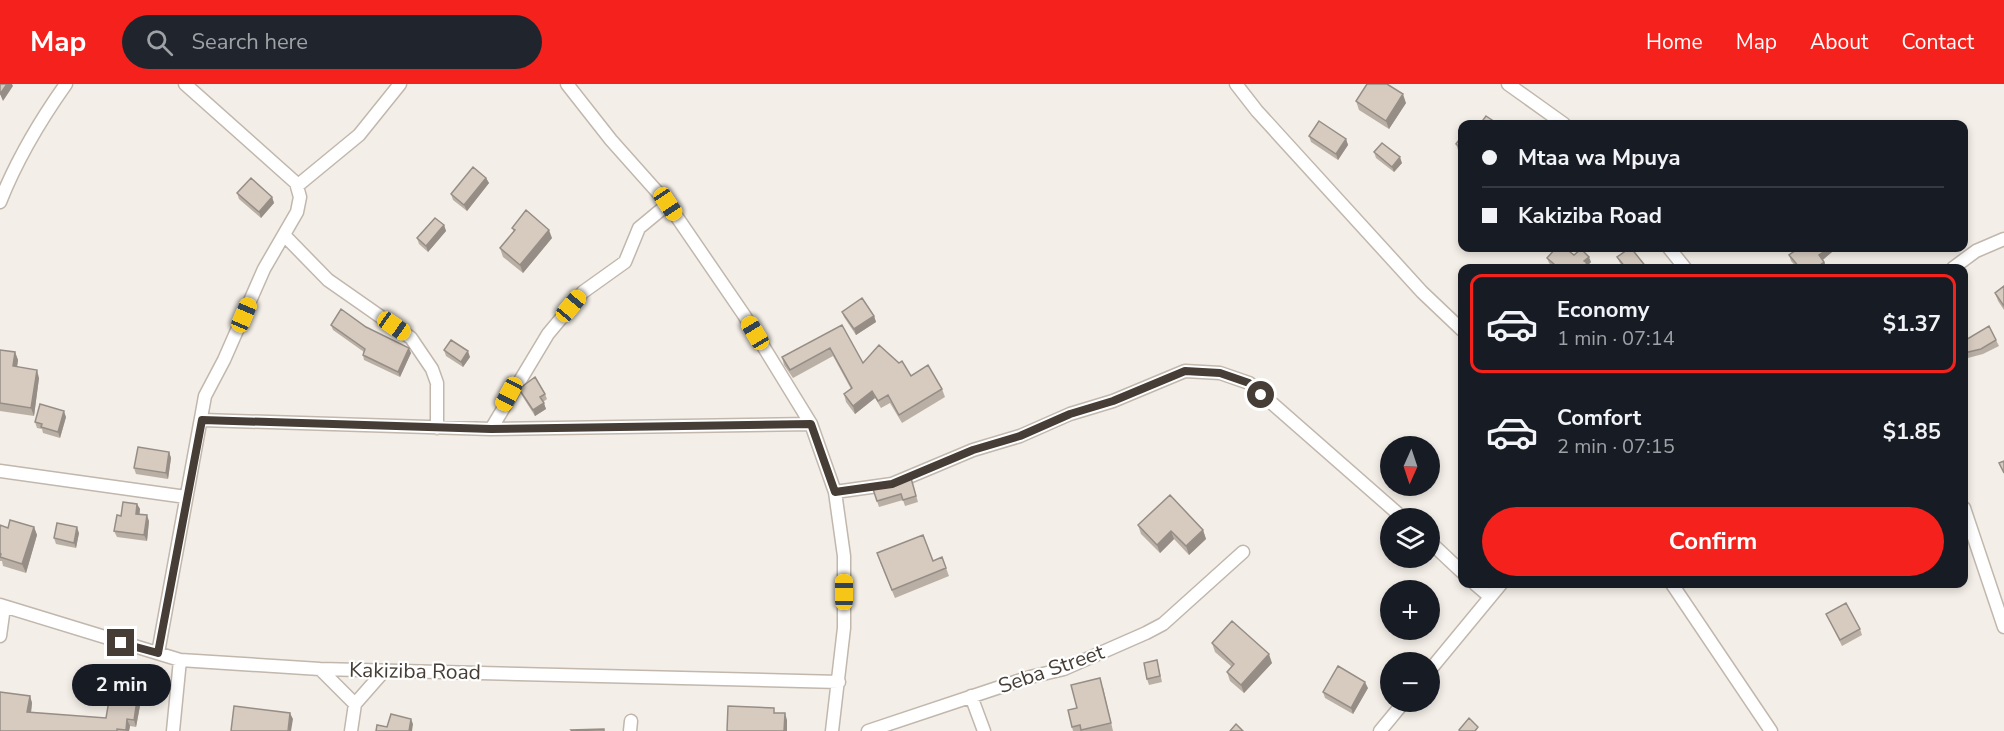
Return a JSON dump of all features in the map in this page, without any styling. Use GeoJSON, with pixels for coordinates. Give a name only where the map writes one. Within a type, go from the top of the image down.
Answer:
{"type":"FeatureCollection","features":[{"type":"Feature","properties":{"kind":"street"},"geometry":{"type":"LineString","coordinates":[[0,202],[13,169],[39,123],[66,84]]}},
{"type":"Feature","properties":{"kind":"street"},"geometry":{"type":"LineString","coordinates":[[158,653],[205,396],[224,360],[264,269],[297,212],[300,197],[297,186],[185,84]]}},
{"type":"Feature","properties":{"kind":"street"},"geometry":{"type":"LineString","coordinates":[[297,186],[359,135],[400,84]]}},
{"type":"Feature","properties":{"kind":"street"},"geometry":{"type":"LineString","coordinates":[[567,84],[611,140],[668,204],[744,315],[811,424],[835,492],[844,555],[844,628],[832,731]]}},
{"type":"Feature","properties":{"kind":"street"},"geometry":{"type":"LineString","coordinates":[[1236,84],[1264,119],[1422,292],[1458,326]]}},
{"type":"Feature","properties":{"kind":"street"},"geometry":{"type":"LineString","coordinates":[[1508,84],[1558,120]]}},
{"type":"Feature","properties":{"kind":"street"},"geometry":{"type":"LineString","coordinates":[[491,429],[509,394],[548,334],[583,292],[625,262],[639,228],[668,204]]}},
{"type":"Feature","properties":{"kind":"street"},"geometry":{"type":"LineString","coordinates":[[285,236],[328,280],[411,338],[432,369],[437,383],[437,428]]}},
{"type":"Feature","properties":{"kind":"street"},"geometry":{"type":"LineString","coordinates":[[1958,264],[1976,251],[2004,238]]}},
{"type":"Feature","properties":{"kind":"street"},"geometry":{"type":"LineString","coordinates":[[1672,252],[1682,264]]}},
{"type":"Feature","properties":{"kind":"street"},"geometry":{"type":"LineString","coordinates":[[835,492],[892,484],[973,450],[1020,436],[1070,414],[1113,401],[1185,371],[1220,373],[1249,383],[1391,508]]}},
{"type":"Feature","properties":{"kind":"street"},"geometry":{"type":"LineString","coordinates":[[202,420],[491,429],[811,424]]}},
{"type":"Feature","properties":{"kind":"street"},"geometry":{"type":"LineString","coordinates":[[0,471],[186,497]]}},
{"type":"Feature","properties":{"kind":"street"},"geometry":{"type":"LineString","coordinates":[[1968,520],[2004,627]]}},
{"type":"Feature","properties":{"kind":"street"},"geometry":{"type":"LineString","coordinates":[[1440,551],[1458,568]]}},
{"type":"Feature","properties":{"kind":"street","name":"Seba Street"},"geometry":{"type":"LineString","coordinates":[[868,731],[1030,677],[1064,669],[1163,624],[1243,552]]}},
{"type":"Feature","properties":{"kind":"street"},"geometry":{"type":"LineString","coordinates":[[1480,588],[1489,596]]}},
{"type":"Feature","properties":{"kind":"street"},"geometry":{"type":"LineString","coordinates":[[1440,657],[1497,588]]}},
{"type":"Feature","properties":{"kind":"street"},"geometry":{"type":"LineString","coordinates":[[1674,588],[1771,731]]}},
{"type":"Feature","properties":{"kind":"street"},"geometry":{"type":"LineString","coordinates":[[0,636],[2,606]]}},
{"type":"Feature","properties":{"kind":"street","name":"Kakiziba Road"},"geometry":{"type":"LineString","coordinates":[[2,606],[180,660],[320,669],[839,682]]}},
{"type":"Feature","properties":{"kind":"street"},"geometry":{"type":"LineString","coordinates":[[173,731],[180,660]]}},
{"type":"Feature","properties":{"kind":"street"},"geometry":{"type":"LineString","coordinates":[[320,669],[355,704]]}},
{"type":"Feature","properties":{"kind":"street"},"geometry":{"type":"LineString","coordinates":[[351,731],[355,704],[384,671]]}},
{"type":"Feature","properties":{"kind":"street"},"geometry":{"type":"LineString","coordinates":[[971,696],[984,731]]}},
{"type":"Feature","properties":{"kind":"street"},"geometry":{"type":"LineString","coordinates":[[1380,731],[1396,712]]}},
{"type":"Feature","properties":{"kind":"building"},"geometry":{"type":"Polygon","coordinates":[[[0,84],[7,84],[0,94],[0,84]]]}},
{"type":"Feature","properties":{"kind":"building"},"geometry":{"type":"Polygon","coordinates":[[[1367,84],[1387,84],[1403,94],[1386,121],[1356,101],[1367,84]]]}},
{"type":"Feature","properties":{"kind":"building"},"geometry":{"type":"Polygon","coordinates":[[[1319,121],[1346,139],[1336,154],[1309,136],[1319,121]]]}},
{"type":"Feature","properties":{"kind":"building"},"geometry":{"type":"Polygon","coordinates":[[[1382,143],[1400,157],[1392,167],[1374,152],[1382,143]]]}},
{"type":"Feature","properties":{"kind":"building"},"geometry":{"type":"Polygon","coordinates":[[[473,167],[486,178],[464,205],[451,194],[473,167]]]}},
{"type":"Feature","properties":{"kind":"building"},"geometry":{"type":"Polygon","coordinates":[[[251,178],[272,197],[259,212],[237,193],[251,178]]]}},
{"type":"Feature","properties":{"kind":"building"},"geometry":{"type":"Polygon","coordinates":[[[526,210],[549,230],[520,265],[500,248],[515,230],[512,228],[526,210]]]}},
{"type":"Feature","properties":{"kind":"building"},"geometry":{"type":"Polygon","coordinates":[[[435,218],[444,225],[426,246],[417,238],[435,218]]]}},
{"type":"Feature","properties":{"kind":"building"},"geometry":{"type":"Polygon","coordinates":[[[1552,252],[1570,252],[1574,255],[1578,252],[1584,252],[1589,257],[1584,261],[1586,264],[1554,264],[1547,258],[1552,252]]]}},
{"type":"Feature","properties":{"kind":"building"},"geometry":{"type":"Polygon","coordinates":[[[1624,252],[1634,252],[1644,264],[1623,264],[1617,257],[1624,252]]]}},
{"type":"Feature","properties":{"kind":"building"},"geometry":{"type":"Polygon","coordinates":[[[1793,252],[1823,252],[1819,255],[1824,262],[1821,264],[1797,264],[1789,255],[1793,252]]]}},
{"type":"Feature","properties":{"kind":"building"},"geometry":{"type":"Polygon","coordinates":[[[2004,286],[2004,306],[1995,293],[2004,286]]]}},
{"type":"Feature","properties":{"kind":"building"},"geometry":{"type":"Polygon","coordinates":[[[862,298],[874,316],[854,329],[842,312],[862,298]]]}},
{"type":"Feature","properties":{"kind":"building"},"geometry":{"type":"Polygon","coordinates":[[[341,309],[366,327],[409,348],[398,372],[363,355],[365,349],[331,325],[341,309]]]}},
{"type":"Feature","properties":{"kind":"building"},"geometry":{"type":"Polygon","coordinates":[[[842,325],[863,363],[879,345],[899,363],[902,361],[911,376],[928,365],[942,389],[899,415],[888,395],[878,401],[872,391],[853,406],[844,394],[852,388],[830,348],[790,370],[782,357],[842,325]]]}},
{"type":"Feature","properties":{"kind":"building"},"geometry":{"type":"Polygon","coordinates":[[[1989,326],[1996,340],[1981,349],[1968,352],[1968,339],[1989,326]]]}},
{"type":"Feature","properties":{"kind":"building"},"geometry":{"type":"Polygon","coordinates":[[[451,340],[468,351],[461,362],[444,350],[451,340]]]}},
{"type":"Feature","properties":{"kind":"building"},"geometry":{"type":"Polygon","coordinates":[[[0,350],[15,352],[13,366],[37,370],[31,408],[0,403],[0,350]]]}},
{"type":"Feature","properties":{"kind":"building"},"geometry":{"type":"Polygon","coordinates":[[[535,377],[545,394],[540,397],[544,403],[533,410],[519,389],[535,377]]]}},
{"type":"Feature","properties":{"kind":"building"},"geometry":{"type":"Polygon","coordinates":[[[40,404],[64,411],[58,432],[41,427],[42,424],[35,422],[40,404]]]}},
{"type":"Feature","properties":{"kind":"building"},"geometry":{"type":"Polygon","coordinates":[[[138,447],[169,452],[166,473],[134,468],[138,447]]]}},
{"type":"Feature","properties":{"kind":"building"},"geometry":{"type":"Polygon","coordinates":[[[2004,461],[2004,473],[1999,463],[2004,461]]]}},
{"type":"Feature","properties":{"kind":"building"},"geometry":{"type":"Polygon","coordinates":[[[911,478],[916,496],[903,500],[901,494],[877,501],[873,489],[893,486],[911,478]]]}},
{"type":"Feature","properties":{"kind":"building"},"geometry":{"type":"Polygon","coordinates":[[[1170,495],[1203,530],[1186,546],[1171,531],[1157,545],[1138,525],[1170,495]]]}},
{"type":"Feature","properties":{"kind":"building"},"geometry":{"type":"Polygon","coordinates":[[[123,502],[137,504],[136,514],[147,515],[144,535],[114,531],[117,515],[121,516],[123,502]]]}},
{"type":"Feature","properties":{"kind":"building"},"geometry":{"type":"Polygon","coordinates":[[[10,520],[34,527],[22,564],[0,557],[0,525],[8,528],[10,520]]]}},
{"type":"Feature","properties":{"kind":"building"},"geometry":{"type":"Polygon","coordinates":[[[57,523],[77,527],[74,543],[54,538],[57,523]]]}},
{"type":"Feature","properties":{"kind":"building"},"geometry":{"type":"Polygon","coordinates":[[[923,535],[933,561],[942,557],[946,568],[892,590],[877,553],[923,535]]]}},
{"type":"Feature","properties":{"kind":"building"},"geometry":{"type":"Polygon","coordinates":[[[1846,603],[1860,629],[1840,640],[1826,614],[1846,603]]]}},
{"type":"Feature","properties":{"kind":"building"},"geometry":{"type":"Polygon","coordinates":[[[1232,621],[1269,654],[1241,685],[1227,672],[1234,664],[1212,643],[1232,621]]]}},
{"type":"Feature","properties":{"kind":"building"},"geometry":{"type":"Polygon","coordinates":[[[1157,660],[1160,676],[1147,679],[1144,663],[1157,660]]]}},
{"type":"Feature","properties":{"kind":"building"},"geometry":{"type":"Polygon","coordinates":[[[1338,666],[1365,682],[1351,708],[1323,692],[1338,666]]]}},
{"type":"Feature","properties":{"kind":"building"},"geometry":{"type":"Polygon","coordinates":[[[1100,678],[1111,723],[1081,730],[1080,725],[1072,727],[1068,710],[1077,708],[1071,685],[1100,678]]]}},
{"type":"Feature","properties":{"kind":"building"},"geometry":{"type":"Polygon","coordinates":[[[112,683],[139,687],[134,720],[127,719],[126,730],[0,731],[0,692],[30,696],[27,712],[106,718],[112,683]]]}},
{"type":"Feature","properties":{"kind":"building"},"geometry":{"type":"Polygon","coordinates":[[[234,706],[290,713],[288,731],[231,731],[234,706]]]}},
{"type":"Feature","properties":{"kind":"building"},"geometry":{"type":"Polygon","coordinates":[[[728,706],[774,708],[774,713],[785,713],[784,731],[727,731],[728,706]]]}},
{"type":"Feature","properties":{"kind":"building"},"geometry":{"type":"Polygon","coordinates":[[[391,714],[411,719],[409,731],[376,731],[377,725],[387,727],[391,714]]]}},
{"type":"Feature","properties":{"kind":"building"},"geometry":{"type":"Polygon","coordinates":[[[1469,718],[1478,727],[1475,731],[1460,731],[1459,730],[1469,718]]]}},
{"type":"Feature","properties":{"kind":"building"},"geometry":{"type":"Polygon","coordinates":[[[1236,724],[1243,731],[1230,731],[1236,724]]]}},
{"type":"Feature","properties":{"kind":"building"},"geometry":{"type":"Polygon","coordinates":[[[604,729],[604,731],[571,730],[604,729]]]}},
{"type":"Feature","properties":{"kind":"route"},"geometry":{"type":"LineString","coordinates":[[121,643],[158,653],[202,420],[491,429],[760,427],[811,424],[835,492],[892,484],[973,450],[1020,436],[1070,414],[1113,401],[1185,371],[1220,373],[1249,383],[1261,395]]}}]}
